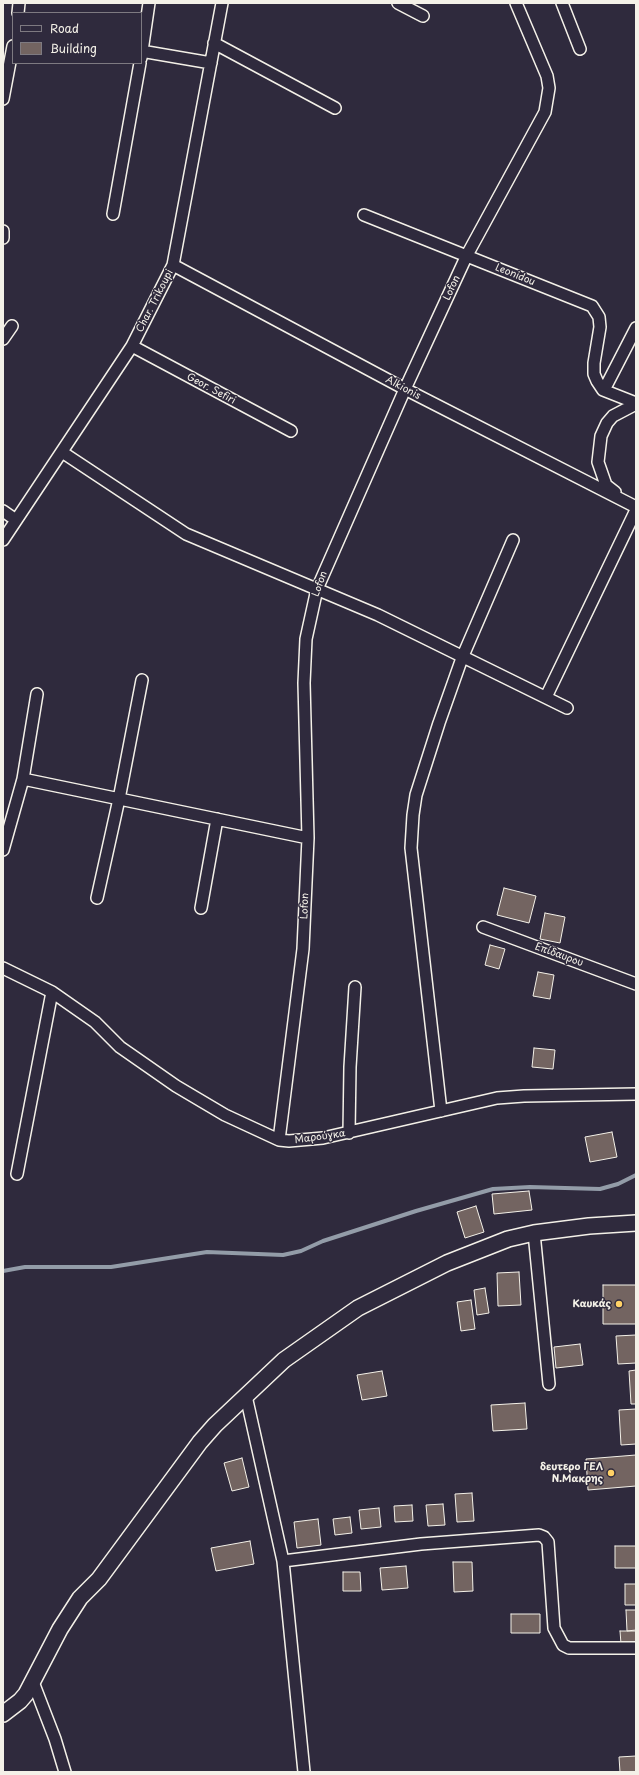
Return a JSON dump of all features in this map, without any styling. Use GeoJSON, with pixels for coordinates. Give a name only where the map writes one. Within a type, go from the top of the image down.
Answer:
{"type":"FeatureCollection","features":[{"type":"Feature","properties":{"kind":"street"},"geometry":{"type":"LineString","coordinates":[[142,48],[149,3]]}},
{"type":"Feature","properties":{"kind":"street","name":"Char. Trikoupi"},"geometry":{"type":"LineString","coordinates":[[3,540],[132,346],[173,265],[222,3]]}},
{"type":"Feature","properties":{"kind":"street"},"geometry":{"type":"LineString","coordinates":[[398,3],[423,16]]}},
{"type":"Feature","properties":{"kind":"street","name":"Lofon"},"geometry":{"type":"LineString","coordinates":[[280,1140],[303,949],[308,838],[304,683],[306,640],[317,589],[405,389],[467,255],[545,112],[549,88],[547,76],[516,3]]}},
{"type":"Feature","properties":{"kind":"street"},"geometry":{"type":"LineString","coordinates":[[562,3],[580,49]]}},
{"type":"Feature","properties":{"kind":"street"},"geometry":{"type":"LineString","coordinates":[[214,43],[336,108]]}},
{"type":"Feature","properties":{"kind":"street"},"geometry":{"type":"LineString","coordinates":[[3,99],[12,51]]}},
{"type":"Feature","properties":{"kind":"street"},"geometry":{"type":"LineString","coordinates":[[142,54],[211,63]]}},
{"type":"Feature","properties":{"kind":"street"},"geometry":{"type":"LineString","coordinates":[[113,214],[140,64]]}},
{"type":"Feature","properties":{"kind":"street","name":"Leonidou"},"geometry":{"type":"LineString","coordinates":[[364,215],[592,306],[599,317],[600,327],[594,363],[594,374],[600,385]]}},
{"type":"Feature","properties":{"kind":"street"},"geometry":{"type":"LineString","coordinates":[[3,231],[3,238]]}},
{"type":"Feature","properties":{"kind":"street","name":"Alkionis"},"geometry":{"type":"LineString","coordinates":[[173,265],[405,389],[636,508]]}},
{"type":"Feature","properties":{"kind":"street"},"geometry":{"type":"LineString","coordinates":[[3,339],[12,326]]}},
{"type":"Feature","properties":{"kind":"street"},"geometry":{"type":"LineString","coordinates":[[636,328],[600,385],[636,404]]}},
{"type":"Feature","properties":{"kind":"street","name":"Geor. Sefiri"},"geometry":{"type":"LineString","coordinates":[[132,346],[291,431]]}},
{"type":"Feature","properties":{"kind":"street"},"geometry":{"type":"LineString","coordinates":[[546,697],[636,508],[606,485],[598,462],[601,436],[606,423],[612,416],[636,404]]}},
{"type":"Feature","properties":{"kind":"street"},"geometry":{"type":"LineString","coordinates":[[62,452],[186,534],[391,622],[567,708]]}},
{"type":"Feature","properties":{"kind":"street"},"geometry":{"type":"LineString","coordinates":[[3,511],[16,520]]}},
{"type":"Feature","properties":{"kind":"street"},"geometry":{"type":"LineString","coordinates":[[441,1111],[411,848],[416,795],[438,723],[462,658],[513,540]]}},
{"type":"Feature","properties":{"kind":"street"},"geometry":{"type":"LineString","coordinates":[[97,898],[119,799],[142,680]]}},
{"type":"Feature","properties":{"kind":"street"},"geometry":{"type":"LineString","coordinates":[[3,850],[23,778],[37,694]]}},
{"type":"Feature","properties":{"kind":"street"},"geometry":{"type":"LineString","coordinates":[[23,778],[308,838]]}},
{"type":"Feature","properties":{"kind":"street"},"geometry":{"type":"LineString","coordinates":[[201,908],[217,819]]}},
{"type":"Feature","properties":{"kind":"street","name":"Επίδαυρου"},"geometry":{"type":"LineString","coordinates":[[483,927],[636,984]]}},
{"type":"Feature","properties":{"kind":"street","name":"Μαρούγκα"},"geometry":{"type":"LineString","coordinates":[[3,968],[52,992],[95,1022],[120,1047],[176,1086],[225,1115],[280,1140],[289,1141],[323,1138],[468,1104],[524,1096],[636,1094]]}},
{"type":"Feature","properties":{"kind":"street"},"geometry":{"type":"LineString","coordinates":[[349,1133],[350,1067],[355,987]]}},
{"type":"Feature","properties":{"kind":"street"},"geometry":{"type":"LineString","coordinates":[[17,1174],[52,992]]}},
{"type":"Feature","properties":{"kind":"street"},"geometry":{"type":"LineString","coordinates":[[3,1714],[20,1701],[33,1682],[60,1629],[80,1598],[99,1579],[200,1442],[284,1360],[358,1308],[447,1263],[508,1239],[534,1233],[589,1226],[636,1223]]}},
{"type":"Feature","properties":{"kind":"street"},"geometry":{"type":"LineString","coordinates":[[534,1233],[548,1384]]}},
{"type":"Feature","properties":{"kind":"street"},"geometry":{"type":"LineString","coordinates":[[246,1396],[283,1561],[304,1772]]}},
{"type":"Feature","properties":{"kind":"street"},"geometry":{"type":"LineString","coordinates":[[283,1561],[421,1544],[539,1535],[544,1537],[548,1542],[554,1628],[563,1645],[569,1648],[636,1648]]}},
{"type":"Feature","properties":{"kind":"street"},"geometry":{"type":"LineString","coordinates":[[33,1682],[55,1739],[65,1772]]}},
{"type":"Feature","properties":{"kind":"building"},"geometry":{"type":"Polygon","coordinates":[[[504,888],[536,896],[529,923],[497,915],[504,888]]]}},
{"type":"Feature","properties":{"kind":"building"},"geometry":{"type":"Polygon","coordinates":[[[545,913],[565,917],[560,943],[540,939],[545,913]]]}},
{"type":"Feature","properties":{"kind":"building"},"geometry":{"type":"Polygon","coordinates":[[[490,945],[505,949],[499,969],[485,965],[490,945]]]}},
{"type":"Feature","properties":{"kind":"building"},"geometry":{"type":"Polygon","coordinates":[[[538,972],[554,975],[550,999],[533,996],[538,972]]]}},
{"type":"Feature","properties":{"kind":"building"},"geometry":{"type":"Polygon","coordinates":[[[534,1048],[555,1050],[553,1069],[532,1067],[534,1048]]]}},
{"type":"Feature","properties":{"kind":"building"},"geometry":{"type":"Polygon","coordinates":[[[612,1132],[617,1157],[590,1162],[585,1137],[612,1132]]]}},
{"type":"Feature","properties":{"kind":"building"},"geometry":{"type":"Polygon","coordinates":[[[529,1191],[532,1210],[494,1214],[492,1194],[529,1191]]]}},
{"type":"Feature","properties":{"kind":"building"},"geometry":{"type":"Polygon","coordinates":[[[476,1206],[484,1232],[465,1238],[457,1212],[476,1206]]]}},
{"type":"Feature","properties":{"kind":"building"},"geometry":{"type":"Polygon","coordinates":[[[519,1272],[521,1305],[498,1306],[497,1273],[519,1272]]]}},
{"type":"Feature","properties":{"kind":"building","name":"Καυκάς"},"geometry":{"type":"Polygon","coordinates":[[[603,1285],[636,1285],[636,1324],[603,1324],[603,1285]]]}},
{"type":"Feature","properties":{"kind":"building"},"geometry":{"type":"Polygon","coordinates":[[[485,1288],[489,1313],[477,1315],[474,1290],[485,1288]]]}},
{"type":"Feature","properties":{"kind":"building"},"geometry":{"type":"Polygon","coordinates":[[[471,1300],[475,1329],[461,1331],[457,1302],[471,1300]]]}},
{"type":"Feature","properties":{"kind":"building"},"geometry":{"type":"Polygon","coordinates":[[[636,1335],[636,1363],[618,1364],[616,1336],[636,1335]]]}},
{"type":"Feature","properties":{"kind":"building"},"geometry":{"type":"Polygon","coordinates":[[[580,1344],[583,1365],[556,1368],[554,1347],[580,1344]]]}},
{"type":"Feature","properties":{"kind":"building"},"geometry":{"type":"Polygon","coordinates":[[[636,1370],[636,1404],[631,1404],[629,1371],[636,1370]]]}},
{"type":"Feature","properties":{"kind":"building"},"geometry":{"type":"Polygon","coordinates":[[[382,1371],[387,1396],[362,1400],[357,1375],[382,1371]]]}},
{"type":"Feature","properties":{"kind":"building"},"geometry":{"type":"Polygon","coordinates":[[[525,1403],[527,1429],[493,1431],[491,1405],[525,1403]]]}},
{"type":"Feature","properties":{"kind":"building"},"geometry":{"type":"Polygon","coordinates":[[[636,1409],[636,1444],[621,1445],[619,1410],[636,1409]]]}},
{"type":"Feature","properties":{"kind":"building","name":"δευτερο ΓΕΛ Ν.Μακρης"},"geometry":{"type":"Polygon","coordinates":[[[636,1455],[636,1486],[588,1490],[586,1459],[636,1455]]]}},
{"type":"Feature","properties":{"kind":"building"},"geometry":{"type":"Polygon","coordinates":[[[242,1458],[249,1487],[232,1491],[224,1463],[242,1458]]]}},
{"type":"Feature","properties":{"kind":"building"},"geometry":{"type":"Polygon","coordinates":[[[472,1493],[474,1521],[457,1522],[455,1494],[472,1493]]]}},
{"type":"Feature","properties":{"kind":"building"},"geometry":{"type":"Polygon","coordinates":[[[443,1504],[445,1525],[428,1526],[426,1505],[443,1504]]]}},
{"type":"Feature","properties":{"kind":"building"},"geometry":{"type":"Polygon","coordinates":[[[412,1505],[413,1521],[395,1522],[394,1506],[412,1505]]]}},
{"type":"Feature","properties":{"kind":"building"},"geometry":{"type":"Polygon","coordinates":[[[379,1508],[381,1527],[361,1529],[359,1510],[379,1508]]]}},
{"type":"Feature","properties":{"kind":"building"},"geometry":{"type":"Polygon","coordinates":[[[350,1517],[352,1533],[335,1535],[333,1519],[350,1517]]]}},
{"type":"Feature","properties":{"kind":"building"},"geometry":{"type":"Polygon","coordinates":[[[318,1519],[321,1545],[297,1548],[294,1522],[318,1519]]]}},
{"type":"Feature","properties":{"kind":"building"},"geometry":{"type":"Polygon","coordinates":[[[250,1541],[254,1564],[216,1571],[211,1548],[250,1541]]]}},
{"type":"Feature","properties":{"kind":"building"},"geometry":{"type":"Polygon","coordinates":[[[615,1546],[636,1546],[636,1568],[615,1568],[615,1546]]]}},
{"type":"Feature","properties":{"kind":"building"},"geometry":{"type":"Polygon","coordinates":[[[453,1562],[472,1562],[473,1591],[454,1592],[453,1562]]]}},
{"type":"Feature","properties":{"kind":"building"},"geometry":{"type":"Polygon","coordinates":[[[406,1566],[408,1588],[382,1590],[380,1568],[406,1566]]]}},
{"type":"Feature","properties":{"kind":"building"},"geometry":{"type":"Polygon","coordinates":[[[343,1572],[360,1572],[361,1591],[343,1591],[343,1572]]]}},
{"type":"Feature","properties":{"kind":"building"},"geometry":{"type":"Polygon","coordinates":[[[625,1584],[636,1584],[636,1605],[625,1605],[625,1584]]]}},
{"type":"Feature","properties":{"kind":"building"},"geometry":{"type":"Polygon","coordinates":[[[626,1610],[636,1610],[636,1630],[627,1631],[626,1610]]]}},
{"type":"Feature","properties":{"kind":"building"},"geometry":{"type":"Polygon","coordinates":[[[511,1614],[540,1614],[540,1633],[511,1633],[511,1614]]]}},
{"type":"Feature","properties":{"kind":"building"},"geometry":{"type":"Polygon","coordinates":[[[620,1631],[636,1631],[636,1644],[621,1644],[620,1631]]]}},
{"type":"Feature","properties":{"kind":"building"},"geometry":{"type":"Polygon","coordinates":[[[636,1756],[636,1772],[620,1772],[619,1757],[636,1756]]]}},
{"type":"Feature","properties":{"kind":"waterway"},"geometry":{"type":"LineString","coordinates":[[3,1271],[25,1267],[111,1267],[207,1252],[283,1255],[301,1251],[323,1241],[416,1211],[493,1189],[530,1187],[600,1189],[618,1184],[636,1175]]}},
{"type":"Feature","properties":{"kind":"place","name":"Καυκάς"},"geometry":{"type":"Point","coordinates":[619,1304]}},
{"type":"Feature","properties":{"kind":"place","name":"δευτερο ΓΕΛ Ν.Μακρης"},"geometry":{"type":"Point","coordinates":[611,1473]}}]}
